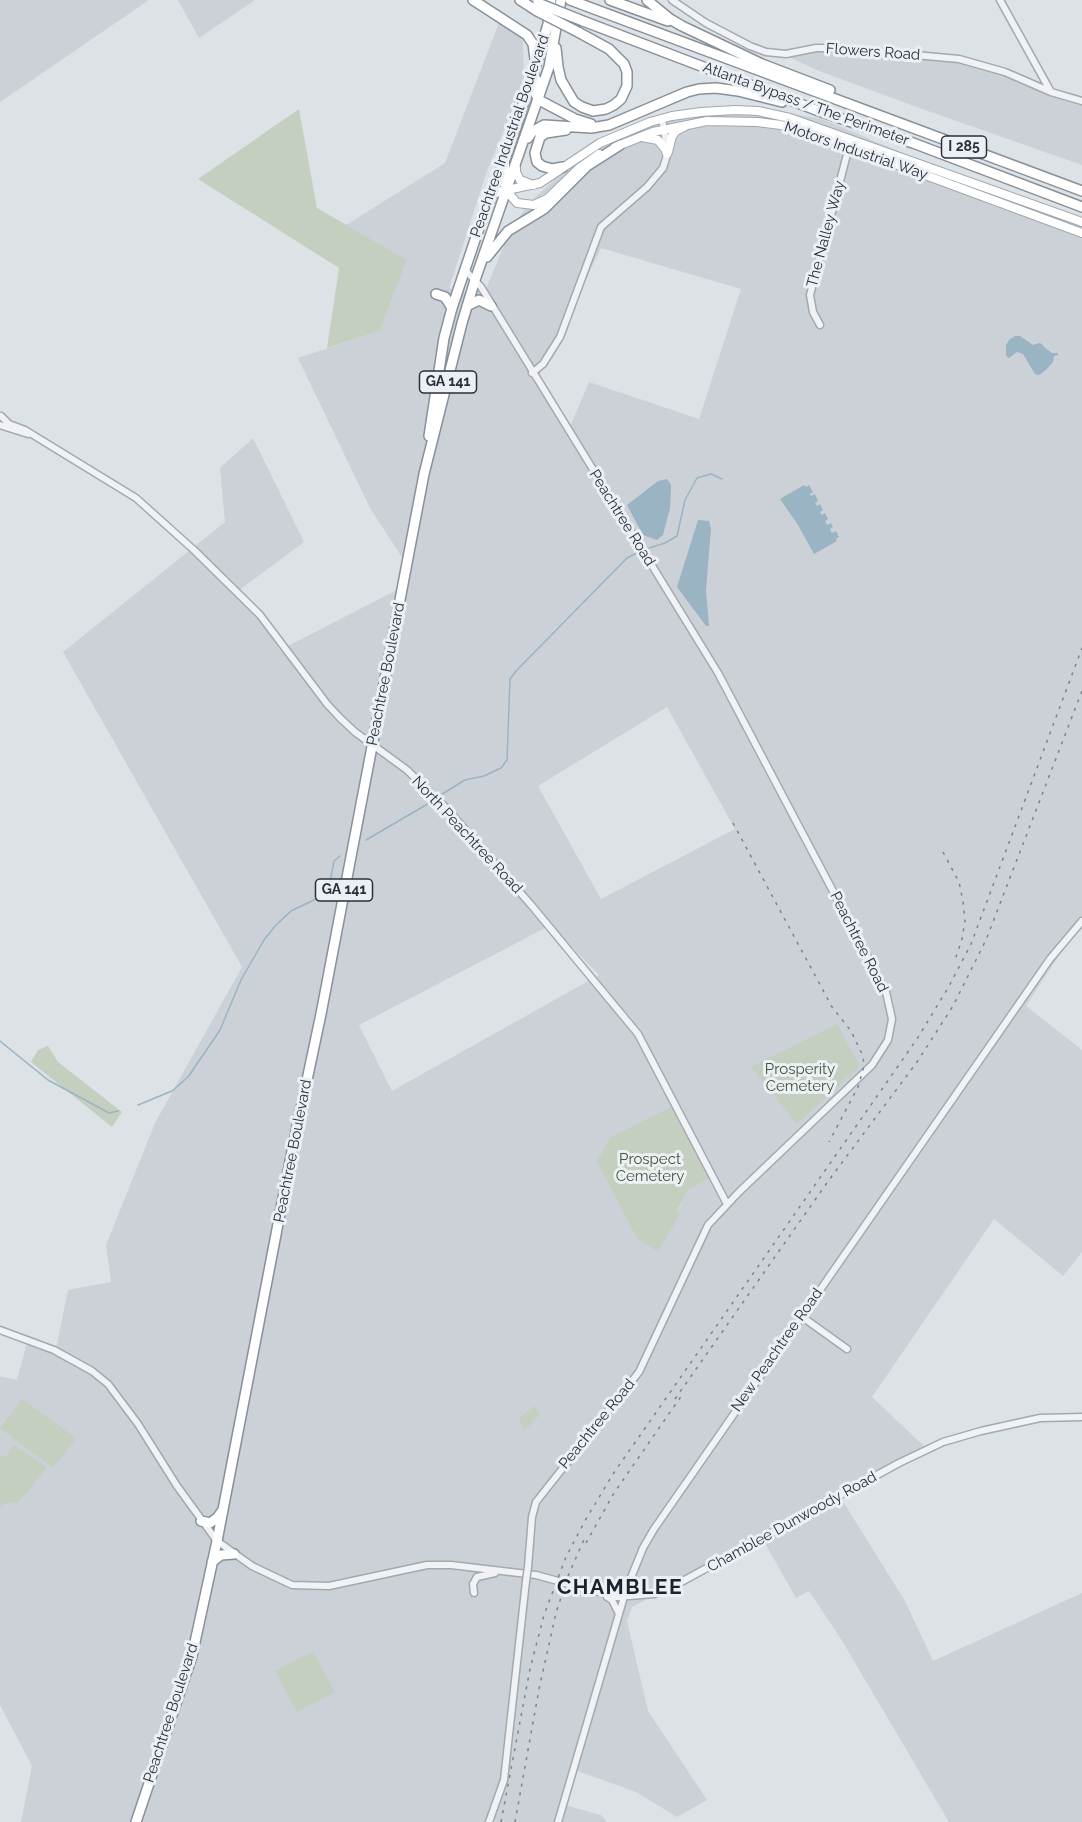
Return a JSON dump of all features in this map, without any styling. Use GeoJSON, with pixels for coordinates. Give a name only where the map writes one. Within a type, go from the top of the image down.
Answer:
{"type":"FeatureCollection","features":[{"type":"Feature","properties":{"kind":"highway"},"geometry":{"type":"LineString","coordinates":[[473,0],[529,38],[534,47],[535,68]]}},
{"type":"Feature","properties":{"kind":"highway"},"geometry":{"type":"LineString","coordinates":[[520,0],[535,5],[615,54],[626,68],[627,81],[624,94],[614,105],[593,111],[574,102],[568,94],[558,67],[556,35]]}},
{"type":"Feature","properties":{"kind":"highway","name":"Peachtree Industrial Boulevard"},"geometry":{"type":"LineString","coordinates":[[465,270],[506,159],[535,68],[548,24],[551,0]]}},
{"type":"Feature","properties":{"kind":"highway","name":"Peachtree Industrial Boulevard"},"geometry":{"type":"LineString","coordinates":[[480,266],[539,100],[556,35],[561,0]]}},
{"type":"Feature","properties":{"kind":"highway","name":"Atlanta Bypass / The Perimeter"},"geometry":{"type":"LineString","coordinates":[[570,0],[1082,192]]}},
{"type":"Feature","properties":{"kind":"highway"},"geometry":{"type":"LineString","coordinates":[[610,0],[682,26]]}},
{"type":"Feature","properties":{"kind":"highway"},"geometry":{"type":"LineString","coordinates":[[647,0],[682,26],[762,64],[832,91],[846,103]]}},
{"type":"Feature","properties":{"kind":"highway","name":"Atlanta Bypass / The Perimeter"},"geometry":{"type":"LineString","coordinates":[[535,5],[1082,207]]}},
{"type":"Feature","properties":{"kind":"highway"},"geometry":{"type":"LineString","coordinates":[[548,24],[546,43],[534,88],[539,100],[575,119],[590,124],[604,124],[622,119]]}},
{"type":"Feature","properties":{"kind":"highway"},"geometry":{"type":"LineString","coordinates":[[563,167],[546,168],[537,162],[535,153],[540,137],[550,131],[609,125],[687,92],[716,88],[738,91],[816,110]]}},
{"type":"Feature","properties":{"kind":"highway"},"geometry":{"type":"LineString","coordinates":[[522,148],[532,132],[540,126],[552,124],[591,128]]}},
{"type":"Feature","properties":{"kind":"highway"},"geometry":{"type":"LineString","coordinates":[[480,266],[508,231],[544,209],[587,166],[620,145]]}},
{"type":"Feature","properties":{"kind":"highway","name":"Peachtree Boulevard"},"geometry":{"type":"LineString","coordinates":[[424,474],[467,306],[480,266]]}},
{"type":"Feature","properties":{"kind":"highway","name":"Peachtree Boulevard"},"geometry":{"type":"LineString","coordinates":[[136,1822],[192,1656],[217,1541],[424,474],[444,338],[465,270]]}},
{"type":"Feature","properties":{"kind":"highway"},"geometry":{"type":"LineString","coordinates":[[436,294],[445,297],[452,308]]}},
{"type":"Feature","properties":{"kind":"highway"},"geometry":{"type":"LineString","coordinates":[[467,306],[479,300],[491,306]]}},
{"type":"Feature","properties":{"kind":"highway"},"geometry":{"type":"LineString","coordinates":[[201,1521],[210,1523],[220,1515],[223,1509]]}},
{"type":"Feature","properties":{"kind":"highway"},"geometry":{"type":"LineString","coordinates":[[211,1563],[221,1555],[234,1554]]}},
{"type":"Feature","properties":{"kind":"main road","name":"Motors Industrial Way"},"geometry":{"type":"LineString","coordinates":[[491,195],[507,189],[535,185],[605,140],[662,119],[710,111],[758,111],[790,118],[1082,232]]}},
{"type":"Feature","properties":{"kind":"main road","name":"Motors Industrial Way"},"geometry":{"type":"LineString","coordinates":[[507,189],[518,203],[529,206],[540,203],[589,160],[640,137],[664,129],[707,121],[765,123],[850,142],[1082,222]]}},
{"type":"Feature","properties":{"kind":"main road"},"geometry":{"type":"LineString","coordinates":[[668,154],[669,142],[676,131],[689,124]]}},
{"type":"Feature","properties":{"kind":"main road"},"geometry":{"type":"LineString","coordinates":[[640,137],[658,140],[668,154]]}},
{"type":"Feature","properties":{"kind":"main road"},"geometry":{"type":"LineString","coordinates":[[506,159],[504,180],[507,189]]}},
{"type":"Feature","properties":{"kind":"main road"},"geometry":{"type":"LineString","coordinates":[[516,168],[520,180],[535,185]]}},
{"type":"Feature","properties":{"kind":"street","name":"Flowers Road"},"geometry":{"type":"LineString","coordinates":[[672,0],[706,23],[766,52],[786,54],[816,48],[838,48],[949,58],[982,65],[1051,92],[1082,101]]}},
{"type":"Feature","properties":{"kind":"street"},"geometry":{"type":"LineString","coordinates":[[1000,0],[1051,92]]}},
{"type":"Feature","properties":{"kind":"street"},"geometry":{"type":"LineString","coordinates":[[1031,84],[1040,72]]}},
{"type":"Feature","properties":{"kind":"street"},"geometry":{"type":"LineString","coordinates":[[532,372],[543,364],[560,337],[602,227],[657,176],[668,154],[662,119]]}},
{"type":"Feature","properties":{"kind":"street","name":"The Nalley Way"},"geometry":{"type":"LineString","coordinates":[[820,325],[813,312],[810,295],[850,142]]}},
{"type":"Feature","properties":{"kind":"street","name":"Peachtree Road"},"geometry":{"type":"LineString","coordinates":[[465,270],[475,280],[718,673],[874,969],[891,1007],[892,1019],[888,1040],[872,1065],[727,1204],[703,1234],[639,1372],[536,1502],[532,1516],[504,1780],[489,1822]]}},
{"type":"Feature","properties":{"kind":"street","name":"North Peachtree Road"},"geometry":{"type":"LineString","coordinates":[[0,419],[25,430],[136,498],[198,553],[260,615],[327,704],[355,732],[407,770],[448,810],[633,1027],[727,1204]]}},
{"type":"Feature","properties":{"kind":"street","name":"New Peachtree Road"},"geometry":{"type":"LineString","coordinates":[[558,1822],[624,1597],[645,1544],[667,1508],[1050,959],[1082,921]]}},
{"type":"Feature","properties":{"kind":"street"},"geometry":{"type":"LineString","coordinates":[[801,1316],[847,1349]]}},
{"type":"Feature","properties":{"kind":"street","name":"Chamblee Dunwoody Road"},"geometry":{"type":"LineString","coordinates":[[0,1330],[54,1350],[92,1371],[108,1384],[138,1424],[201,1521],[217,1541],[265,1573],[292,1585],[345,1584],[428,1565],[457,1565],[536,1575],[604,1594],[624,1597],[654,1594],[672,1587],[870,1478],[943,1442],[1040,1418],[1082,1417]]}},
{"type":"Feature","properties":{"kind":"street"},"geometry":{"type":"LineString","coordinates":[[474,1593],[473,1584],[477,1577],[506,1572]]}},
{"type":"Feature","properties":{"kind":"street"},"geometry":{"type":"LineString","coordinates":[[630,1580],[632,1586],[642,1596]]}},
{"type":"Feature","properties":{"kind":"street"},"geometry":{"type":"LineString","coordinates":[[604,1594],[612,1600],[619,1614]]}},
{"type":"Feature","properties":{"kind":"shaded area"},"geometry":{"type":"Polygon","coordinates":[[[0,0],[149,0],[0,102],[0,0]]]}},
{"type":"Feature","properties":{"kind":"shaded area"},"geometry":{"type":"Polygon","coordinates":[[[178,0],[255,0],[199,38],[178,0]]]}},
{"type":"Feature","properties":{"kind":"shaded area"},"geometry":{"type":"Polygon","coordinates":[[[502,15],[523,38],[524,82],[487,171],[449,288],[470,294],[485,291],[511,229],[529,203],[575,161],[610,137],[668,113],[754,107],[822,119],[955,175],[1082,219],[1082,920],[1026,1006],[1082,1050],[1082,1252],[1063,1276],[994,1219],[872,1397],[927,1449],[839,1495],[905,1601],[933,1661],[1082,1593],[1082,1822],[949,1822],[841,1639],[809,1591],[796,1598],[762,1538],[632,1607],[627,1621],[648,1711],[707,1800],[677,1817],[636,1792],[572,1769],[561,1804],[601,1815],[607,1822],[498,1822],[491,1820],[490,1822],[21,1822],[32,1766],[0,1705],[0,1376],[17,1380],[27,1343],[55,1354],[68,1290],[111,1282],[106,1245],[155,1123],[242,967],[63,652],[225,522],[220,468],[253,438],[304,542],[234,594],[260,619],[280,650],[401,588],[405,562],[370,508],[298,358],[380,331],[407,260],[346,225],[445,163],[502,15]],[[601,248],[538,378],[569,429],[589,382],[699,419],[741,289],[601,248]],[[667,707],[538,786],[601,899],[735,829],[667,707]],[[551,925],[359,1025],[392,1091],[599,975],[551,925]],[[671,1108],[658,1252],[679,1214],[677,1212],[689,1189],[671,1108]]]}},
{"type":"Feature","properties":{"kind":"shaded area"},"geometry":{"type":"Polygon","coordinates":[[[813,51],[946,58],[1006,70],[1082,102],[1082,165],[819,71],[789,57],[813,51]]]}},
{"type":"Feature","properties":{"kind":"green space"},"geometry":{"type":"Polygon","coordinates":[[[299,109],[317,208],[407,260],[380,331],[327,348],[339,268],[198,179],[299,109]]]}},
{"type":"Feature","properties":{"kind":"green space","name":"Prosperity Cemetery"},"geometry":{"type":"Polygon","coordinates":[[[837,1024],[860,1066],[797,1124],[751,1067],[837,1024]]]}},
{"type":"Feature","properties":{"kind":"green space"},"geometry":{"type":"Polygon","coordinates":[[[48,1046],[58,1062],[122,1112],[112,1127],[31,1062],[38,1050],[48,1046]]]}},
{"type":"Feature","properties":{"kind":"green space","name":"Prospect Cemetery"},"geometry":{"type":"Polygon","coordinates":[[[671,1107],[709,1178],[689,1189],[677,1211],[680,1214],[658,1252],[637,1238],[597,1161],[611,1137],[671,1107]]]}},
{"type":"Feature","properties":{"kind":"green space"},"geometry":{"type":"Polygon","coordinates":[[[22,1399],[76,1438],[53,1468],[0,1428],[22,1399]]]}},
{"type":"Feature","properties":{"kind":"green space"},"geometry":{"type":"Polygon","coordinates":[[[534,1406],[540,1414],[524,1431],[519,1418],[534,1406]]]}},
{"type":"Feature","properties":{"kind":"green space"},"geometry":{"type":"Polygon","coordinates":[[[13,1445],[47,1467],[18,1503],[9,1502],[0,1506],[0,1457],[7,1456],[13,1445]]]}},
{"type":"Feature","properties":{"kind":"green space"},"geometry":{"type":"Polygon","coordinates":[[[313,1651],[335,1692],[297,1712],[275,1671],[313,1651]]]}},
{"type":"Feature","properties":{"kind":"water"},"geometry":{"type":"Polygon","coordinates":[[[1015,336],[1020,336],[1033,345],[1042,344],[1058,355],[1054,356],[1053,362],[1046,370],[1039,375],[1035,374],[1023,354],[1017,352],[1009,358],[1006,356],[1006,345],[1015,336]]]}},
{"type":"Feature","properties":{"kind":"water"},"geometry":{"type":"Polygon","coordinates":[[[667,479],[671,485],[670,508],[663,535],[657,540],[643,535],[627,505],[658,481],[667,479]]]}},
{"type":"Feature","properties":{"kind":"water"},"geometry":{"type":"Polygon","coordinates":[[[804,485],[806,487],[809,485],[813,492],[811,496],[815,494],[818,501],[815,503],[817,506],[820,504],[823,510],[820,512],[822,515],[825,513],[828,519],[825,521],[827,525],[831,523],[832,533],[836,531],[839,537],[837,541],[814,554],[780,499],[804,485]]]}},
{"type":"Feature","properties":{"kind":"water"},"geometry":{"type":"Polygon","coordinates":[[[698,520],[709,521],[711,529],[706,590],[709,626],[706,626],[677,587],[698,520]]]}},
{"type":"Feature","properties":{"kind":"waterway"},"geometry":{"type":"LineString","coordinates":[[646,549],[665,543],[677,536],[685,500],[697,478],[711,474],[722,479]]}},
{"type":"Feature","properties":{"kind":"waterway"},"geometry":{"type":"LineString","coordinates":[[439,796],[465,780],[484,776],[501,768],[507,760],[510,679],[627,558],[637,553]]}},
{"type":"Feature","properties":{"kind":"waterway"},"geometry":{"type":"LineString","coordinates":[[366,840],[431,802]]}},
{"type":"Feature","properties":{"kind":"waterway"},"geometry":{"type":"LineString","coordinates":[[138,1105],[172,1091],[188,1077],[220,1030],[241,980],[264,940],[291,911],[320,897],[329,888],[334,861],[340,856]]}},
{"type":"Feature","properties":{"kind":"waterway"},"geometry":{"type":"LineString","coordinates":[[0,1041],[48,1080],[109,1113],[118,1111]]}},
{"type":"Feature","properties":{"kind":"railway"},"geometry":{"type":"LineString","coordinates":[[501,1822],[530,1669],[544,1615],[566,1557],[613,1474],[917,1039],[948,988],[971,944],[1082,648]]}},
{"type":"Feature","properties":{"kind":"railway"},"geometry":{"type":"LineString","coordinates":[[675,1399],[829,1180],[917,1062],[953,1006],[986,940],[1082,691]]}},
{"type":"Feature","properties":{"kind":"railway"},"geometry":{"type":"LineString","coordinates":[[733,823],[832,1007],[851,1031],[863,1056],[864,1066],[858,1087],[829,1142]]}},
{"type":"Feature","properties":{"kind":"railway"},"geometry":{"type":"LineString","coordinates":[[943,852],[959,882],[963,901],[965,921],[955,960]]}},
{"type":"Feature","properties":{"kind":"railway"},"geometry":{"type":"LineString","coordinates":[[586,1543],[614,1493],[682,1395]]}},
{"type":"Feature","properties":{"kind":"railway"},"geometry":{"type":"LineString","coordinates":[[515,1822],[539,1689],[556,1613],[568,1576],[586,1535]]}},
{"type":"Feature","properties":{"kind":"district","name":"CHAMBLEE"},"geometry":{"type":"Point","coordinates":[620,1588]}}]}
